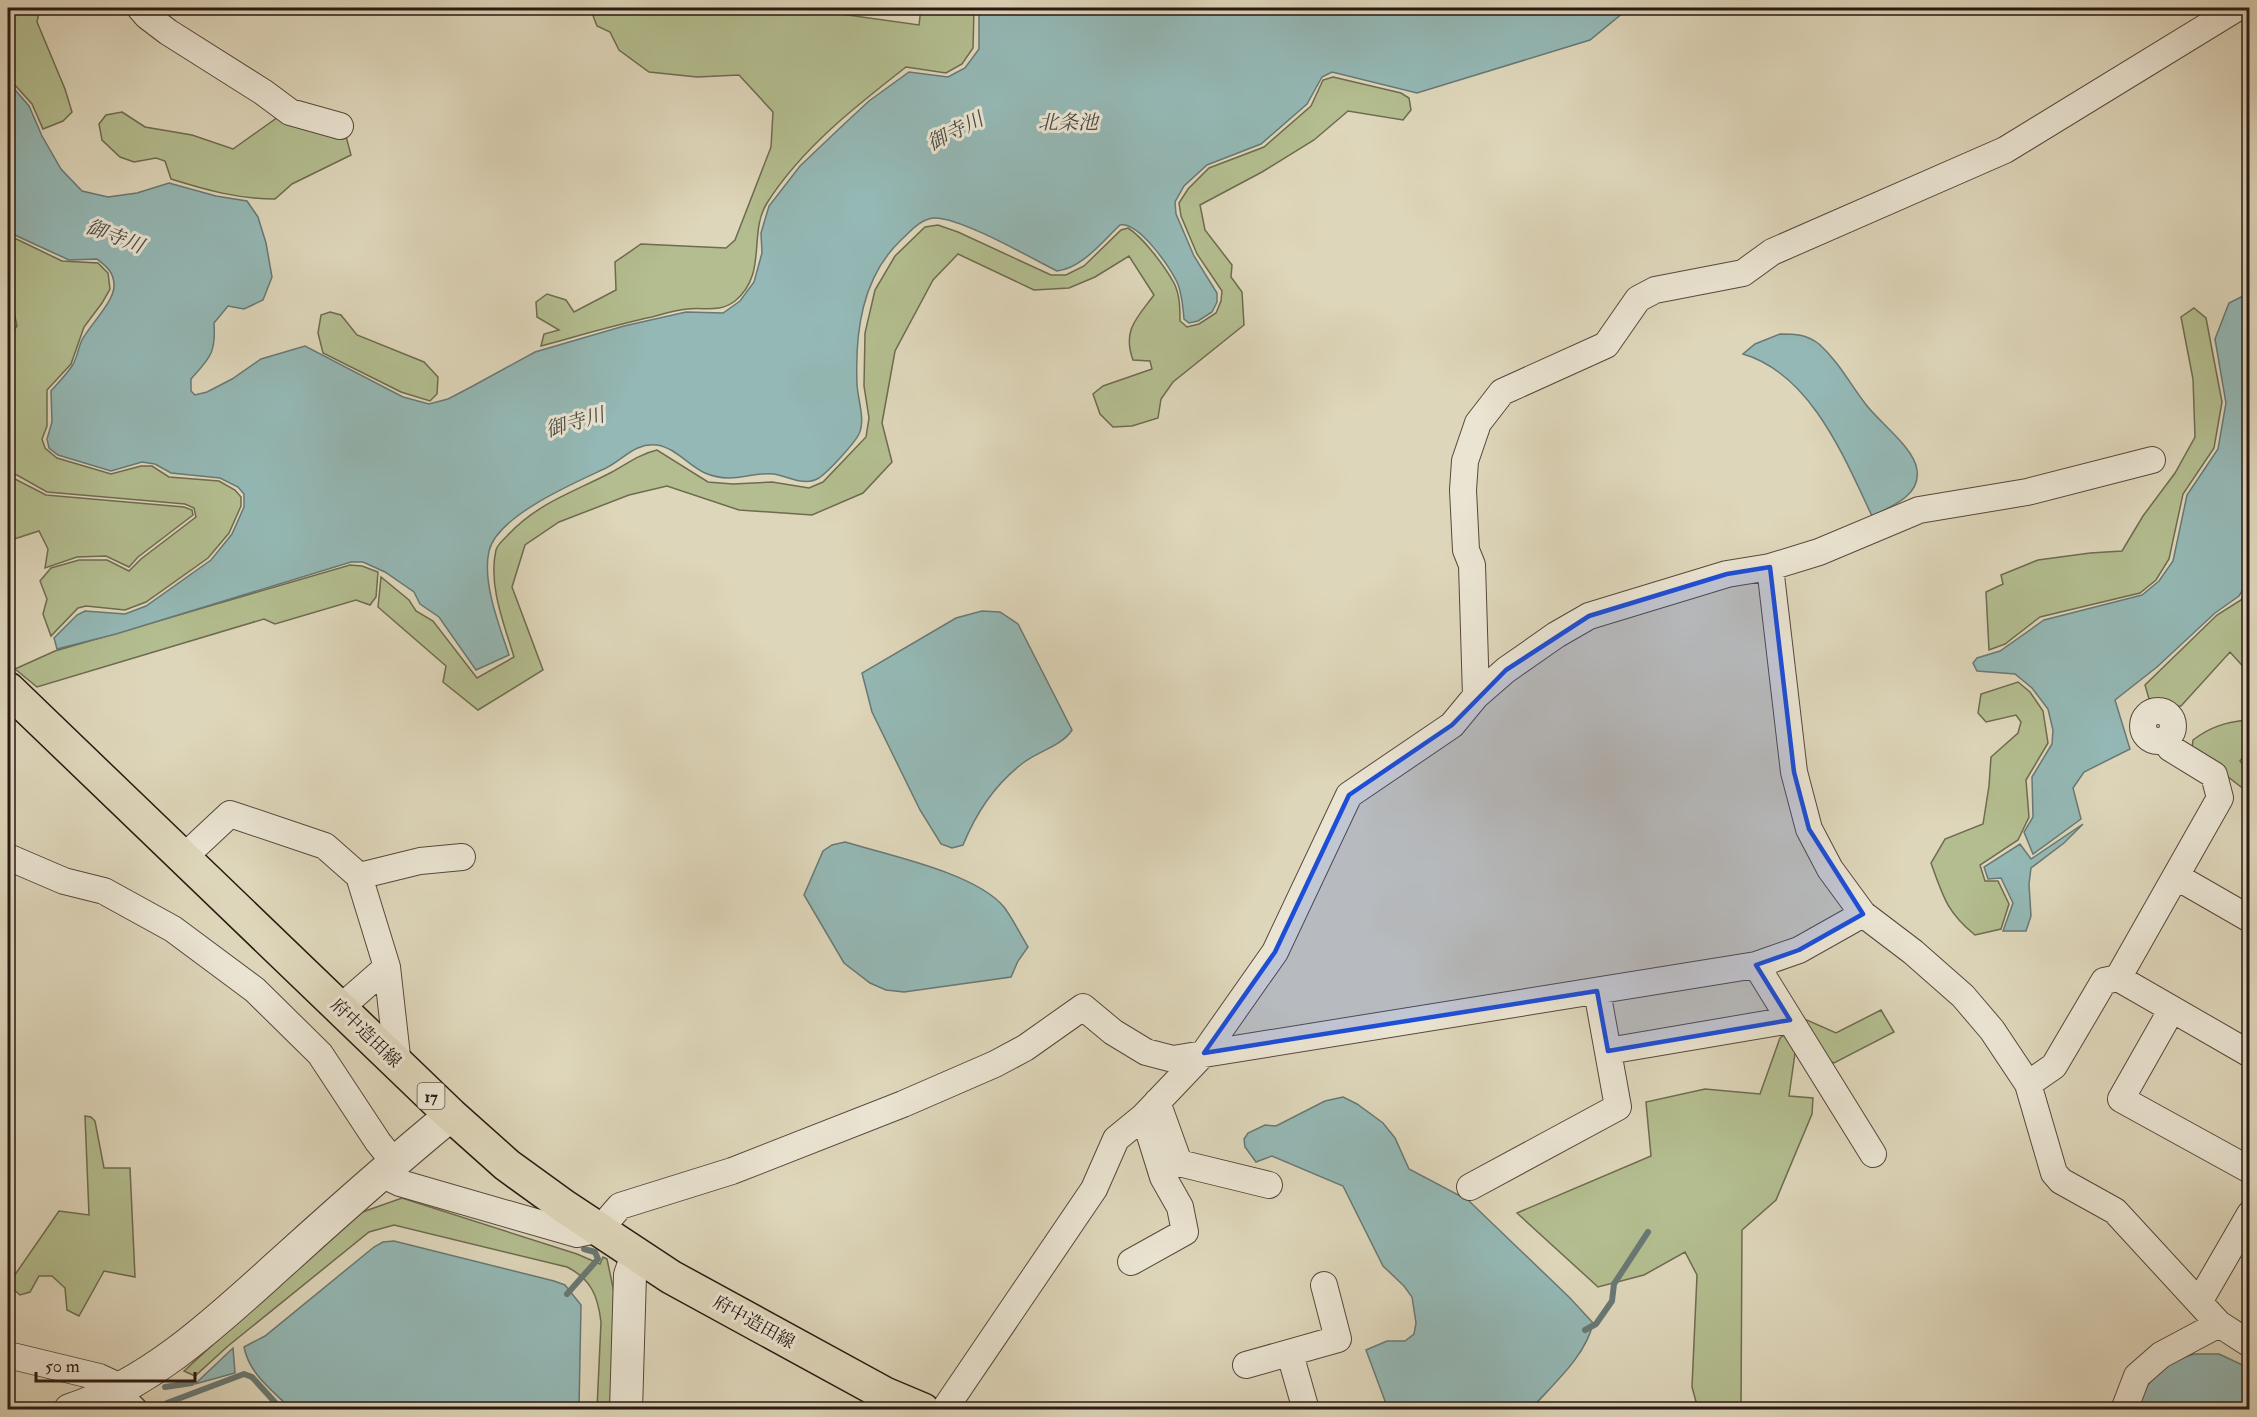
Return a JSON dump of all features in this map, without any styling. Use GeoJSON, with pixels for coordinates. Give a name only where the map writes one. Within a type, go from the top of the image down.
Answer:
{"type":"FeatureCollection","features":[{"type":"Feature","properties":{"kind":"main road","name":"府中造田線"},"geometry":{"type":"LineString","coordinates":[[8,689],[398,1065],[507,1165],[565,1207],[671,1277],[885,1394],[923,1410]]}},
{"type":"Feature","properties":{"kind":"street"},"geometry":{"type":"LineString","coordinates":[[140,8],[168,32],[263,92],[290,112],[340,126]]}},
{"type":"Feature","properties":{"kind":"street"},"geometry":{"type":"LineString","coordinates":[[1476,696],[1472,565],[1467,550],[1464,480],[1466,461],[1478,423],[1502,392],[1606,345],[1638,299],[1655,290],[1743,273],[1773,252],[2005,150],[2237,8]]}},
{"type":"Feature","properties":{"kind":"street"},"geometry":{"type":"LineString","coordinates":[[944,1410],[1094,1189],[1116,1139],[1151,1109],[1204,1053],[1275,952],[1349,795],[1452,725],[1476,696],[1506,670],[1556,635],[1589,616],[1727,574],[1770,567],[1819,552],[1919,510],[2027,492],[2152,460]]}},
{"type":"Feature","properties":{"kind":"street"},"geometry":{"type":"LineString","coordinates":[[1770,567],[1794,772],[1809,830],[1830,869],[1863,914],[1913,952],[1963,996],[1992,1029],[2028,1084],[2054,1173],[2061,1181],[2115,1211],[2199,1302],[2238,1333]]}},
{"type":"Feature","properties":{"kind":"street"},"geometry":{"type":"LineString","coordinates":[[2118,978],[2220,798],[2214,775],[2170,748],[2165,739]]}},
{"type":"Feature","properties":{"kind":"street"},"geometry":{"type":"LineString","coordinates":[[184,857],[230,814],[325,846],[359,876],[387,967],[398,1065]]}},
{"type":"Feature","properties":{"kind":"street"},"geometry":{"type":"LineString","coordinates":[[8,857],[64,881],[104,891],[173,929],[255,990],[320,1054],[378,1142],[387,1168],[400,1183],[576,1234],[600,1229],[620,1206],[732,1171],[903,1104],[995,1064],[1025,1048],[1083,1007],[1113,1032],[1146,1052],[1173,1059],[1756,965],[1799,950],[1863,914]]}},
{"type":"Feature","properties":{"kind":"street"},"geometry":{"type":"LineString","coordinates":[[359,876],[420,861],[462,857]]}},
{"type":"Feature","properties":{"kind":"street"},"geometry":{"type":"LineString","coordinates":[[2177,877],[2250,919]]}},
{"type":"Feature","properties":{"kind":"street"},"geometry":{"type":"LineString","coordinates":[[1756,965],[1873,1154]]}},
{"type":"Feature","properties":{"kind":"street"},"geometry":{"type":"LineString","coordinates":[[340,1008],[387,967]]}},
{"type":"Feature","properties":{"kind":"street"},"geometry":{"type":"LineString","coordinates":[[2028,1084],[2054,1066],[2104,981],[2118,978],[2250,1054]]}},
{"type":"Feature","properties":{"kind":"street"},"geometry":{"type":"LineString","coordinates":[[1470,1187],[1618,1107],[1597,991]]}},
{"type":"Feature","properties":{"kind":"street"},"geometry":{"type":"LineString","coordinates":[[2172,1009],[2121,1099],[2250,1170]]}},
{"type":"Feature","properties":{"kind":"street"},"geometry":{"type":"LineString","coordinates":[[1608,1051],[1790,1020]]}},
{"type":"Feature","properties":{"kind":"street"},"geometry":{"type":"LineString","coordinates":[[1151,1109],[1179,1163],[1269,1185]]}},
{"type":"Feature","properties":{"kind":"street"},"geometry":{"type":"LineString","coordinates":[[1131,1262],[1185,1232],[1180,1207],[1163,1178],[1151,1109]]}},
{"type":"Feature","properties":{"kind":"street"},"geometry":{"type":"LineString","coordinates":[[70,1410],[121,1388],[205,1332],[387,1168],[451,1115]]}},
{"type":"Feature","properties":{"kind":"street"},"geometry":{"type":"LineString","coordinates":[[2199,1302],[2250,1214]]}},
{"type":"Feature","properties":{"kind":"street"},"geometry":{"type":"LineString","coordinates":[[626,1410],[630,1275],[637,1255]]}},
{"type":"Feature","properties":{"kind":"street"},"geometry":{"type":"LineString","coordinates":[[1246,1365],[1338,1340],[1324,1285]]}},
{"type":"Feature","properties":{"kind":"street"},"geometry":{"type":"LineString","coordinates":[[2124,1410],[2137,1376],[2161,1355],[2238,1333]]}},
{"type":"Feature","properties":{"kind":"street"},"geometry":{"type":"LineString","coordinates":[[1290,1354],[1306,1410]]}},
{"type":"Feature","properties":{"kind":"street"},"geometry":{"type":"LineString","coordinates":[[8,1355],[99,1377],[121,1388]]}},
{"type":"Feature","properties":{"kind":"lane"},"geometry":{"type":"LineString","coordinates":[[121,1388],[144,1410]]}},
{"type":"Feature","properties":{"kind":"highlighted area"},"geometry":{"type":"Polygon","coordinates":[[[1770,567],[1794,772],[1809,829],[1863,914],[1799,950],[1756,965],[1790,1020],[1608,1051],[1597,991],[1204,1053],[1275,952],[1349,795],[1452,725],[1506,670],[1589,616],[1727,574],[1770,567]]]}},
{"type":"Feature","properties":{"kind":"green space"},"geometry":{"type":"Polygon","coordinates":[[[8,8],[40,8],[37,22],[65,89],[72,112],[63,121],[43,129],[32,104],[14,84],[8,68],[8,8]]]}},
{"type":"Feature","properties":{"kind":"green space"},"geometry":{"type":"Polygon","coordinates":[[[590,8],[797,8],[919,25],[921,8],[974,8],[973,48],[962,64],[946,73],[906,67],[849,113],[796,164],[767,203],[759,227],[755,266],[751,279],[735,301],[718,308],[674,311],[541,346],[544,334],[559,330],[537,317],[536,302],[547,294],[566,300],[574,312],[616,290],[615,262],[641,244],[726,248],[735,240],[771,147],[773,112],[739,75],[697,77],[649,72],[619,50],[610,32],[597,26],[590,8]]]}},
{"type":"Feature","properties":{"kind":"green space"},"geometry":{"type":"Polygon","coordinates":[[[1333,77],[1401,93],[1409,98],[1411,110],[1403,120],[1348,111],[1314,140],[1262,172],[1200,205],[1205,230],[1232,265],[1231,277],[1242,292],[1244,325],[1173,382],[1161,399],[1158,418],[1132,426],[1113,427],[1100,414],[1093,394],[1103,386],[1152,369],[1150,361],[1133,360],[1130,350],[1129,340],[1133,325],[1154,295],[1129,256],[1095,277],[1069,288],[1034,290],[958,254],[933,280],[895,351],[882,423],[892,462],[863,493],[812,515],[739,510],[667,486],[629,495],[559,522],[525,545],[512,587],[543,670],[478,710],[443,682],[446,666],[378,607],[381,577],[409,600],[416,611],[433,621],[477,678],[514,657],[496,591],[494,563],[496,550],[519,525],[543,507],[640,456],[657,450],[708,482],[733,484],[772,482],[809,488],[823,482],[866,437],[869,418],[864,386],[865,333],[875,290],[895,256],[925,227],[938,225],[958,232],[1051,275],[1066,275],[1084,266],[1121,230],[1128,228],[1160,261],[1174,283],[1179,297],[1180,321],[1187,327],[1199,324],[1216,313],[1222,291],[1197,254],[1181,216],[1179,203],[1188,189],[1209,168],[1264,147],[1311,106],[1323,80],[1333,77]]]}},
{"type":"Feature","properties":{"kind":"green space"},"geometry":{"type":"Polygon","coordinates":[[[122,112],[145,127],[192,135],[233,149],[278,117],[346,136],[351,155],[292,184],[275,199],[235,196],[171,179],[165,161],[156,158],[134,162],[120,157],[102,140],[99,124],[106,115],[122,112]]]}},
{"type":"Feature","properties":{"kind":"green space"},"geometry":{"type":"Polygon","coordinates":[[[8,235],[62,261],[98,263],[108,273],[110,289],[84,327],[71,364],[47,390],[47,426],[42,439],[45,448],[57,458],[111,474],[141,466],[152,466],[169,477],[219,481],[235,490],[241,497],[241,506],[229,533],[208,558],[146,602],[125,610],[86,606],[78,608],[51,636],[43,614],[47,599],[40,581],[51,568],[79,560],[107,560],[129,571],[141,559],[196,517],[194,508],[185,504],[47,492],[17,475],[8,475],[8,338],[17,326],[8,284],[8,235]]]}},
{"type":"Feature","properties":{"kind":"green space"},"geometry":{"type":"Polygon","coordinates":[[[2194,308],[2206,318],[2222,402],[2214,448],[2183,494],[2169,559],[2156,580],[2140,593],[2040,617],[2005,644],[1989,650],[1986,592],[2003,584],[2001,575],[2038,560],[2122,551],[2143,516],[2175,473],[2195,437],[2193,379],[2181,317],[2194,308]]]}},
{"type":"Feature","properties":{"kind":"green space"},"geometry":{"type":"Polygon","coordinates":[[[330,312],[341,315],[357,335],[424,362],[438,377],[437,394],[430,401],[401,392],[323,353],[318,333],[321,315],[330,312]]]}},
{"type":"Feature","properties":{"kind":"green space"},"geometry":{"type":"Polygon","coordinates":[[[8,478],[15,479],[46,495],[184,507],[192,510],[193,515],[138,557],[129,567],[106,556],[77,557],[45,568],[48,549],[39,531],[8,541],[8,478]]]}},
{"type":"Feature","properties":{"kind":"green space"},"geometry":{"type":"Polygon","coordinates":[[[350,565],[362,566],[378,572],[376,597],[370,605],[356,600],[275,624],[264,619],[37,687],[15,669],[55,651],[350,565]]]}},
{"type":"Feature","properties":{"kind":"green space"},"geometry":{"type":"Polygon","coordinates":[[[2249,587],[2249,673],[2230,652],[2181,706],[2164,706],[2149,699],[2145,685],[2217,615],[2241,600],[2249,587]]]}},
{"type":"Feature","properties":{"kind":"green space"},"geometry":{"type":"Polygon","coordinates":[[[2018,682],[2030,692],[2043,711],[2048,743],[2026,780],[2029,817],[2018,840],[1980,865],[1985,881],[1998,881],[2009,904],[2001,929],[1975,935],[1958,919],[1947,903],[1931,863],[1945,839],[1983,824],[1991,757],[2018,733],[2021,722],[2016,715],[1986,722],[1978,713],[1981,694],[2018,682]]]}},
{"type":"Feature","properties":{"kind":"green space"},"geometry":{"type":"Polygon","coordinates":[[[2247,720],[2249,750],[2240,761],[2249,772],[2249,790],[2245,790],[2192,749],[2193,740],[2212,728],[2247,720]]]}},
{"type":"Feature","properties":{"kind":"green space"},"geometry":{"type":"Polygon","coordinates":[[[1881,1010],[1894,1032],[1834,1063],[1796,1046],[1789,1096],[1813,1098],[1812,1114],[1776,1200],[1742,1230],[1741,1409],[1698,1409],[1692,1387],[1697,1275],[1685,1252],[1644,1275],[1598,1287],[1517,1213],[1651,1156],[1646,1102],[1705,1089],[1760,1094],[1780,1038],[1807,1020],[1836,1033],[1881,1010]]]}},
{"type":"Feature","properties":{"kind":"green space"},"geometry":{"type":"Polygon","coordinates":[[[85,1116],[95,1121],[104,1168],[130,1168],[135,1277],[104,1271],[79,1316],[67,1310],[65,1288],[52,1276],[39,1276],[30,1292],[20,1295],[13,1289],[12,1279],[59,1211],[89,1215],[85,1116]]]}},
{"type":"Feature","properties":{"kind":"green space"},"geometry":{"type":"Polygon","coordinates":[[[402,1198],[577,1254],[600,1264],[603,1257],[607,1259],[614,1292],[612,1409],[597,1409],[601,1322],[595,1296],[582,1277],[567,1267],[394,1225],[369,1232],[228,1346],[195,1376],[184,1371],[354,1215],[402,1198]]]}},
{"type":"Feature","properties":{"kind":"water","name":"北条池"},"geometry":{"type":"Polygon","coordinates":[[[979,8],[1629,8],[1590,40],[1417,93],[1332,72],[1322,77],[1307,104],[1261,144],[1207,165],[1184,186],[1175,202],[1176,214],[1194,256],[1217,293],[1217,302],[1212,312],[1198,321],[1189,323],[1184,319],[1180,291],[1173,275],[1153,246],[1136,230],[1128,226],[1120,225],[1083,260],[1057,271],[996,239],[961,224],[934,218],[920,223],[887,256],[869,289],[858,344],[857,383],[862,422],[859,434],[847,451],[819,478],[808,481],[774,474],[724,478],[705,473],[664,447],[642,446],[611,466],[538,502],[506,525],[495,538],[489,551],[487,563],[490,590],[496,617],[509,655],[476,670],[439,617],[420,604],[414,592],[385,572],[363,562],[351,562],[116,634],[57,649],[54,638],[77,615],[85,611],[125,614],[146,606],[211,560],[232,534],[244,507],[244,494],[238,487],[220,478],[171,473],[155,464],[142,462],[111,471],[58,455],[49,448],[47,439],[52,422],[51,391],[74,363],[85,334],[110,298],[114,280],[109,270],[97,259],[69,260],[17,236],[8,229],[8,76],[11,85],[29,106],[42,136],[61,169],[82,191],[108,197],[137,193],[169,183],[216,196],[247,201],[258,217],[266,243],[272,277],[263,300],[244,309],[228,306],[214,323],[213,348],[203,366],[191,379],[191,391],[195,395],[207,392],[232,379],[261,359],[305,346],[403,397],[429,404],[448,399],[535,352],[624,326],[686,312],[723,313],[740,301],[754,282],[762,253],[761,233],[769,206],[800,166],[869,101],[909,72],[948,77],[965,68],[979,49],[979,8]]]}},
{"type":"Feature","properties":{"kind":"water"},"geometry":{"type":"Polygon","coordinates":[[[2249,293],[2249,580],[2239,596],[2215,613],[2157,667],[2115,700],[2130,749],[2084,772],[2073,788],[2081,819],[2033,854],[2024,832],[2033,817],[2032,777],[2052,744],[2053,730],[2048,709],[2032,688],[2015,674],[1977,671],[1973,663],[1977,658],[2000,651],[2044,620],[2142,595],[2159,581],[2173,561],[2187,495],[2218,449],[2226,403],[2215,339],[2229,303],[2249,293]]]}},
{"type":"Feature","properties":{"kind":"water"},"geometry":{"type":"Polygon","coordinates":[[[1780,334],[1805,336],[1819,344],[1838,365],[1870,410],[1909,452],[1917,470],[1917,479],[1914,487],[1903,499],[1872,516],[1837,444],[1806,398],[1788,379],[1767,364],[1743,354],[1755,344],[1780,334]]]}},
{"type":"Feature","properties":{"kind":"water"},"geometry":{"type":"Polygon","coordinates":[[[982,611],[1000,612],[1018,624],[1072,730],[1068,736],[1013,771],[980,811],[963,845],[952,848],[941,844],[920,810],[872,712],[862,673],[956,618],[982,611]]]}},
{"type":"Feature","properties":{"kind":"water"},"geometry":{"type":"Polygon","coordinates":[[[2083,824],[2064,843],[2031,868],[2029,884],[2031,916],[2026,931],[2003,931],[2013,903],[2001,878],[1988,879],[1984,867],[2020,844],[2031,859],[2083,824]]]}},
{"type":"Feature","properties":{"kind":"water"},"geometry":{"type":"Polygon","coordinates":[[[845,842],[907,859],[953,875],[991,895],[1004,907],[1028,947],[1011,977],[904,992],[886,990],[870,983],[844,963],[804,895],[823,851],[832,845],[845,842]]]}},
{"type":"Feature","properties":{"kind":"water"},"geometry":{"type":"Polygon","coordinates":[[[1343,1097],[1383,1123],[1395,1138],[1409,1169],[1468,1200],[1593,1323],[1576,1358],[1531,1409],[1388,1409],[1366,1350],[1387,1341],[1405,1341],[1414,1334],[1416,1323],[1412,1297],[1383,1266],[1343,1186],[1272,1156],[1256,1162],[1245,1147],[1244,1139],[1248,1133],[1265,1125],[1276,1126],[1325,1101],[1343,1097]]]}},
{"type":"Feature","properties":{"kind":"water"},"geometry":{"type":"Polygon","coordinates":[[[394,1241],[565,1285],[581,1305],[579,1409],[291,1409],[256,1374],[244,1347],[265,1336],[374,1247],[383,1242],[394,1241]]]}},
{"type":"Feature","properties":{"kind":"water"},"geometry":{"type":"Polygon","coordinates":[[[233,1348],[235,1373],[195,1384],[233,1348]]]}},
{"type":"Feature","properties":{"kind":"water"},"geometry":{"type":"Polygon","coordinates":[[[2194,1354],[2219,1354],[2249,1368],[2249,1409],[2134,1410],[2143,1392],[2163,1368],[2194,1354]]]}},
{"type":"Feature","properties":{"kind":"waterway"},"geometry":{"type":"LineString","coordinates":[[1585,1330],[1596,1324],[1612,1301],[1614,1284],[1648,1232]]}},
{"type":"Feature","properties":{"kind":"waterway"},"geometry":{"type":"LineString","coordinates":[[567,1294],[598,1259],[595,1252],[584,1249]]}},
{"type":"Feature","properties":{"kind":"waterway"},"geometry":{"type":"LineString","coordinates":[[167,1403],[244,1374],[252,1377],[282,1410]]}},
{"type":"Feature","properties":{"kind":"waterway"},"geometry":{"type":"LineString","coordinates":[[165,1387],[192,1383]]}},
{"type":"Feature","properties":{"kind":"water label","name":"御寺川"},"geometry":{"type":"Point","coordinates":[955,131]}},
{"type":"Feature","properties":{"kind":"water label","name":"御寺川"},"geometry":{"type":"Point","coordinates":[115,236]}},
{"type":"Feature","properties":{"kind":"water label","name":"御寺川"},"geometry":{"type":"Point","coordinates":[575,422]}}]}
